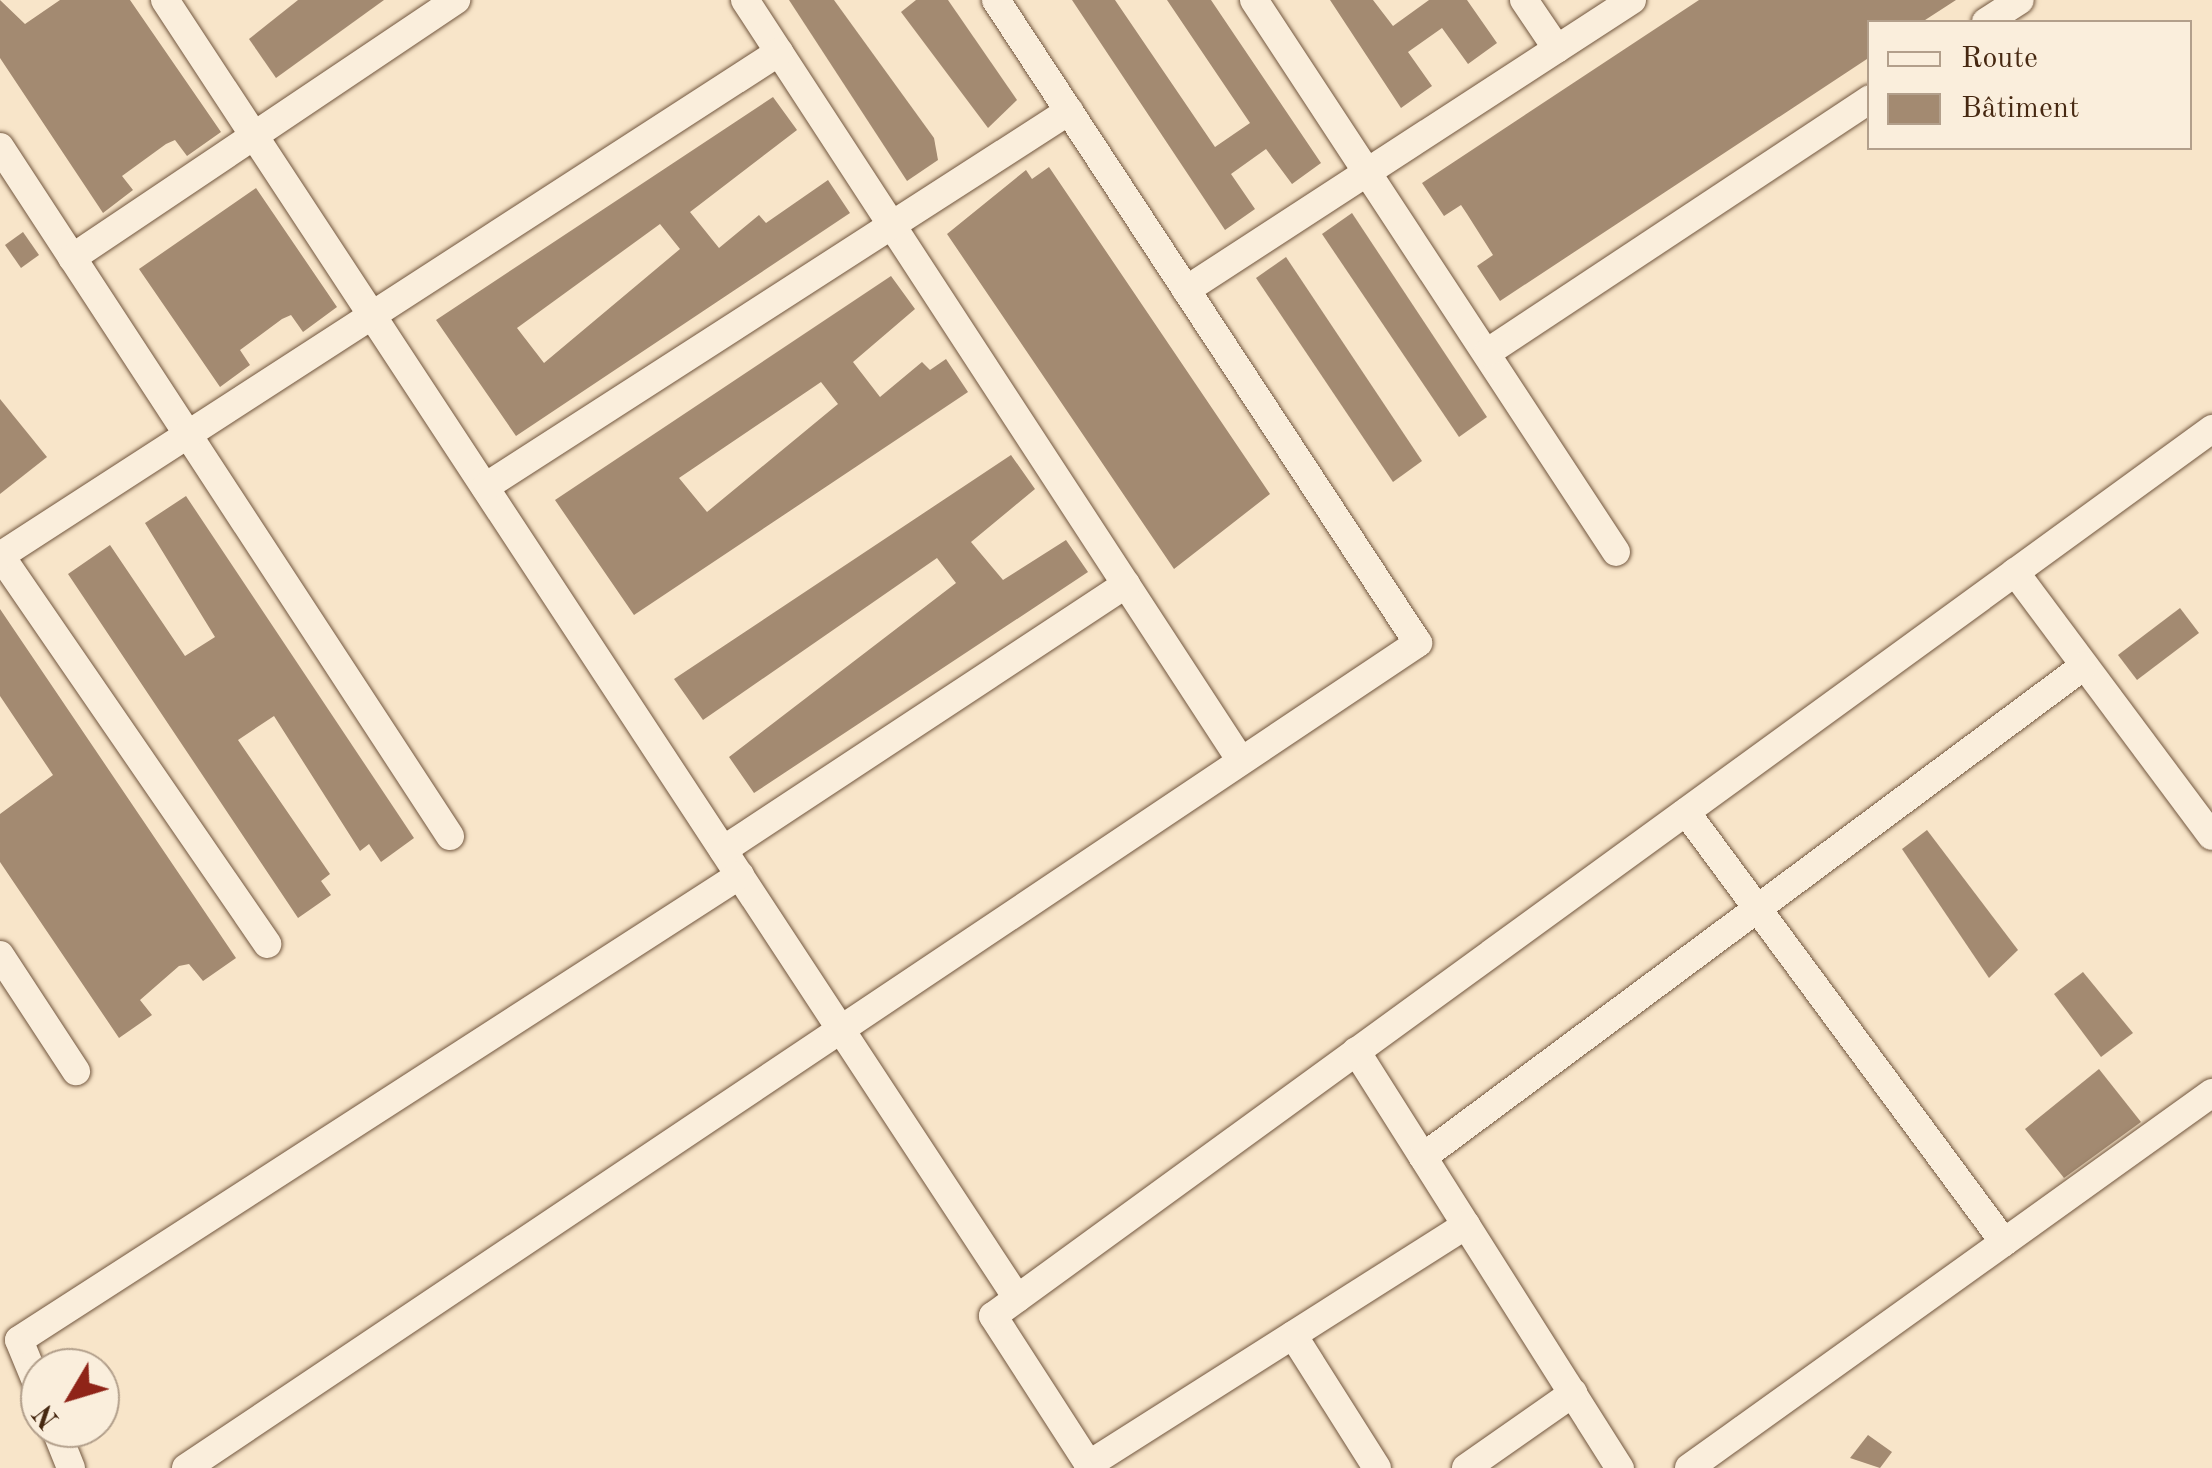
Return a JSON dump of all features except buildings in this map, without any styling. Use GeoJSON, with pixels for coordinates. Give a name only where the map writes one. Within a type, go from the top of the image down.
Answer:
{"type":"FeatureCollection","features":[{"type":"Feature","properties":{"kind":"street"},"geometry":{"type":"LineString","coordinates":[[165,0],[1018,1298]]}},
{"type":"Feature","properties":{"kind":"street"},"geometry":{"type":"LineString","coordinates":[[72,258],[456,0]]}},
{"type":"Feature","properties":{"kind":"street"},"geometry":{"type":"LineString","coordinates":[[744,0],[1241,761]]}},
{"type":"Feature","properties":{"kind":"street"},"geometry":{"type":"LineString","coordinates":[[186,1468],[1418,642],[996,0]]}},
{"type":"Feature","properties":{"kind":"street"},"geometry":{"type":"LineString","coordinates":[[1254,0],[1616,552]]}},
{"type":"Feature","properties":{"kind":"street"},"geometry":{"type":"LineString","coordinates":[[1524,0],[1557,49]]}},
{"type":"Feature","properties":{"kind":"street"},"geometry":{"type":"LineString","coordinates":[[1186,290],[1632,0]]}},
{"type":"Feature","properties":{"kind":"street"},"geometry":{"type":"LineString","coordinates":[[1989,20],[2020,0]]}},
{"type":"Feature","properties":{"kind":"street"},"geometry":{"type":"LineString","coordinates":[[267,944],[0,556],[186,432],[779,52]]}},
{"type":"Feature","properties":{"kind":"street"},"geometry":{"type":"LineString","coordinates":[[1488,352],[1867,102]]}},
{"type":"Feature","properties":{"kind":"street"},"geometry":{"type":"LineString","coordinates":[[485,487],[1069,111]]}},
{"type":"Feature","properties":{"kind":"street"},"geometry":{"type":"LineString","coordinates":[[0,147],[450,836]]}},
{"type":"Feature","properties":{"kind":"street"},"geometry":{"type":"LineString","coordinates":[[1466,1225],[1089,1466],[993,1316],[2212,429]]}},
{"type":"Feature","properties":{"kind":"street"},"geometry":{"type":"LineString","coordinates":[[2015,572],[2212,836]]}},
{"type":"Feature","properties":{"kind":"street"},"geometry":{"type":"LineString","coordinates":[[723,850],[1126,584]]}},
{"type":"Feature","properties":{"kind":"street"},"geometry":{"type":"LineString","coordinates":[[1423,1157],[2084,666]]}},
{"type":"Feature","properties":{"kind":"street"},"geometry":{"type":"LineString","coordinates":[[1686,812],[2004,1242]]}},
{"type":"Feature","properties":{"kind":"street"},"geometry":{"type":"LineString","coordinates":[[22,1348],[19,1340],[740,876]]}},
{"type":"Feature","properties":{"kind":"street"},"geometry":{"type":"LineString","coordinates":[[0,955],[76,1071]]}},
{"type":"Feature","properties":{"kind":"street"},"geometry":{"type":"LineString","coordinates":[[1356,1051],[1620,1468]]}},
{"type":"Feature","properties":{"kind":"street"},"geometry":{"type":"LineString","coordinates":[[1689,1468],[2212,1093]]}},
{"type":"Feature","properties":{"kind":"street"},"geometry":{"type":"LineString","coordinates":[[1294,1335],[1377,1468]]}},
{"type":"Feature","properties":{"kind":"street"},"geometry":{"type":"LineString","coordinates":[[1466,1468],[1573,1393]]}}]}
